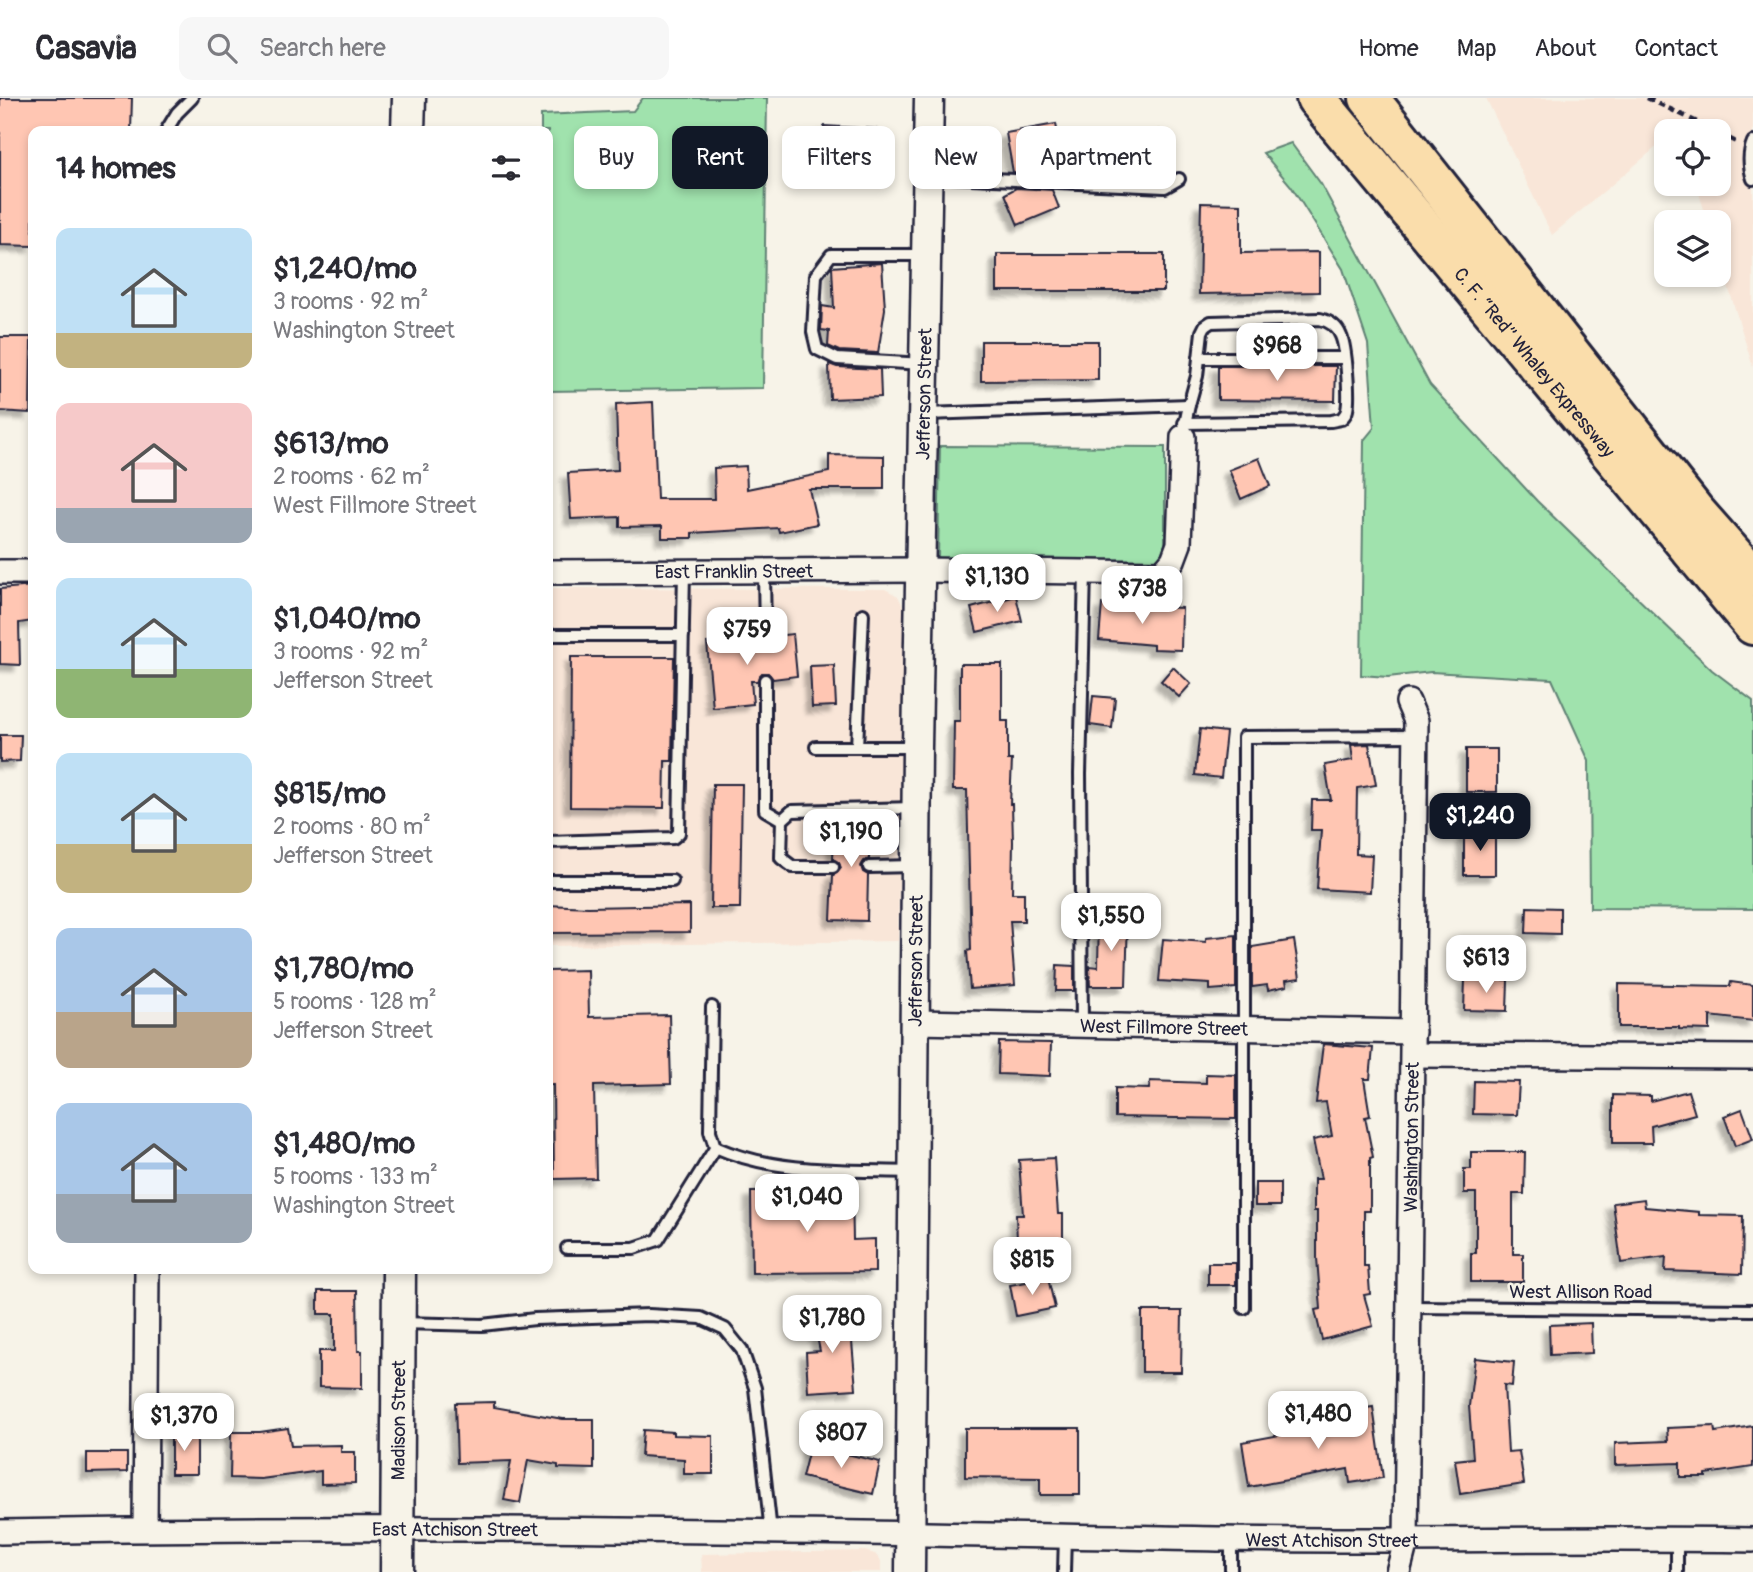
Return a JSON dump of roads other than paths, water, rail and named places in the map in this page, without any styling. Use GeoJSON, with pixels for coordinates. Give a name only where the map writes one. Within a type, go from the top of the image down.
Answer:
{"type":"FeatureCollection","features":[{"type":"Feature","properties":{"kind":"highway","name":"C. F. “Red” Whaley Expressway"},"geometry":{"type":"LineString","coordinates":[[1316,98],[1753,625]]}},
{"type":"Feature","properties":{"kind":"highway","name":"C. F. “Red” Whaley Expressway"},"geometry":{"type":"LineString","coordinates":[[1368,98],[1694,510],[1753,577]]}},
{"type":"Feature","properties":{"kind":"main road"},"geometry":{"type":"LineString","coordinates":[[408,98],[408,126]]}},
{"type":"Feature","properties":{"kind":"main road","name":"Madison Street"},"geometry":{"type":"LineString","coordinates":[[397,1572],[399,1274]]}},
{"type":"Feature","properties":{"kind":"street","name":"Jefferson Street"},"geometry":{"type":"LineString","coordinates":[[929,98],[929,126]]}},
{"type":"Feature","properties":{"kind":"street","name":"Jefferson Street"},"geometry":{"type":"LineString","coordinates":[[910,1572],[917,747],[928,189]]}},
{"type":"Feature","properties":{"kind":"street","name":"East Franklin Street"},"geometry":{"type":"LineString","coordinates":[[553,572],[920,570],[1162,573],[1173,560],[1179,544],[1184,430]]}},
{"type":"Feature","properties":{"kind":"street"},"geometry":{"type":"LineString","coordinates":[[0,572],[28,572]]}},
{"type":"Feature","properties":{"kind":"street","name":"Washington Street"},"geometry":{"type":"LineString","coordinates":[[1398,1572],[1406,1541],[1413,1055],[1416,721],[1409,702]]}},
{"type":"Feature","properties":{"kind":"street","name":"West Fillmore Street"},"geometry":{"type":"LineString","coordinates":[[916,1022],[1413,1032]]}},
{"type":"Feature","properties":{"kind":"street"},"geometry":{"type":"LineString","coordinates":[[1413,1055],[1753,1057]]}},
{"type":"Feature","properties":{"kind":"street"},"geometry":{"type":"LineString","coordinates":[[145,1530],[148,1274]]}},
{"type":"Feature","properties":{"kind":"street","name":"East Atchison Street"},"geometry":{"type":"LineString","coordinates":[[0,1532],[910,1532]]}},
{"type":"Feature","properties":{"kind":"street","name":"West Atchison Street"},"geometry":{"type":"LineString","coordinates":[[910,1532],[1406,1541],[1753,1540]]}},
{"type":"Feature","properties":{"kind":"lane"},"geometry":{"type":"LineString","coordinates":[[169,126],[192,98]]}},
{"type":"Feature","properties":{"kind":"lane"},"geometry":{"type":"LineString","coordinates":[[1753,142],[1750,159],[1753,179]]}},
{"type":"Feature","properties":{"kind":"lane"},"geometry":{"type":"LineString","coordinates":[[1002,179],[1165,187],[1179,179]]}},
{"type":"Feature","properties":{"kind":"lane"},"geometry":{"type":"LineString","coordinates":[[924,363],[836,359],[817,349],[813,332],[816,275],[831,255],[926,255]]}},
{"type":"Feature","properties":{"kind":"lane"},"geometry":{"type":"LineString","coordinates":[[1307,319],[1328,321],[1342,336],[1347,410],[1341,419],[1331,421],[1184,430],[1199,358],[1202,332],[1211,322],[1307,319]]}},
{"type":"Feature","properties":{"kind":"lane"},"geometry":{"type":"LineString","coordinates":[[1199,358],[1345,358]]}},
{"type":"Feature","properties":{"kind":"lane"},"geometry":{"type":"LineString","coordinates":[[923,414],[1189,405]]}},
{"type":"Feature","properties":{"kind":"lane"},"geometry":{"type":"LineString","coordinates":[[553,842],[673,838],[680,833],[684,571]]}},
{"type":"Feature","properties":{"kind":"lane"},"geometry":{"type":"LineString","coordinates":[[764,571],[765,637]]}},
{"type":"Feature","properties":{"kind":"lane"},"geometry":{"type":"LineString","coordinates":[[1082,1026],[1080,774],[1085,572]]}},
{"type":"Feature","properties":{"kind":"lane"},"geometry":{"type":"LineString","coordinates":[[857,747],[863,614]]}},
{"type":"Feature","properties":{"kind":"lane"},"geometry":{"type":"LineString","coordinates":[[553,635],[683,635]]}},
{"type":"Feature","properties":{"kind":"lane"},"geometry":{"type":"LineString","coordinates":[[765,680],[765,810],[782,820]]}},
{"type":"Feature","properties":{"kind":"lane"},"geometry":{"type":"LineString","coordinates":[[1244,1308],[1244,737],[1416,736]]}},
{"type":"Feature","properties":{"kind":"lane"},"geometry":{"type":"LineString","coordinates":[[816,747],[917,747]]}},
{"type":"Feature","properties":{"kind":"lane"},"geometry":{"type":"LineString","coordinates":[[833,867],[793,867],[781,858],[782,820],[792,811],[918,808]]}},
{"type":"Feature","properties":{"kind":"lane"},"geometry":{"type":"LineString","coordinates":[[869,867],[917,866]]}},
{"type":"Feature","properties":{"kind":"lane"},"geometry":{"type":"LineString","coordinates":[[553,881],[672,881]]}},
{"type":"Feature","properties":{"kind":"lane"},"geometry":{"type":"LineString","coordinates":[[712,1007],[710,1130],[716,1147],[735,1155],[801,1168],[914,1172]]}},
{"type":"Feature","properties":{"kind":"lane"},"geometry":{"type":"LineString","coordinates":[[567,1248],[635,1248],[658,1240],[716,1147]]}},
{"type":"Feature","properties":{"kind":"lane","name":"West Allison Road"},"geometry":{"type":"LineString","coordinates":[[1408,1307],[1753,1310]]}},
{"type":"Feature","properties":{"kind":"lane"},"geometry":{"type":"LineString","coordinates":[[399,1323],[482,1325],[535,1319],[649,1315],[701,1318],[725,1329],[743,1350],[755,1388],[772,1532]]}},
{"type":"Feature","properties":{"kind":"lane"},"geometry":{"type":"LineString","coordinates":[[1064,1572],[1065,1535]]}},
{"type":"Feature","properties":{"kind":"lane"},"geometry":{"type":"LineString","coordinates":[[1231,1539],[1231,1572]]}},
{"type":"Feature","properties":{"kind":"lane"},"geometry":{"type":"LineString","coordinates":[[1676,1539],[1676,1572]]}}]}
